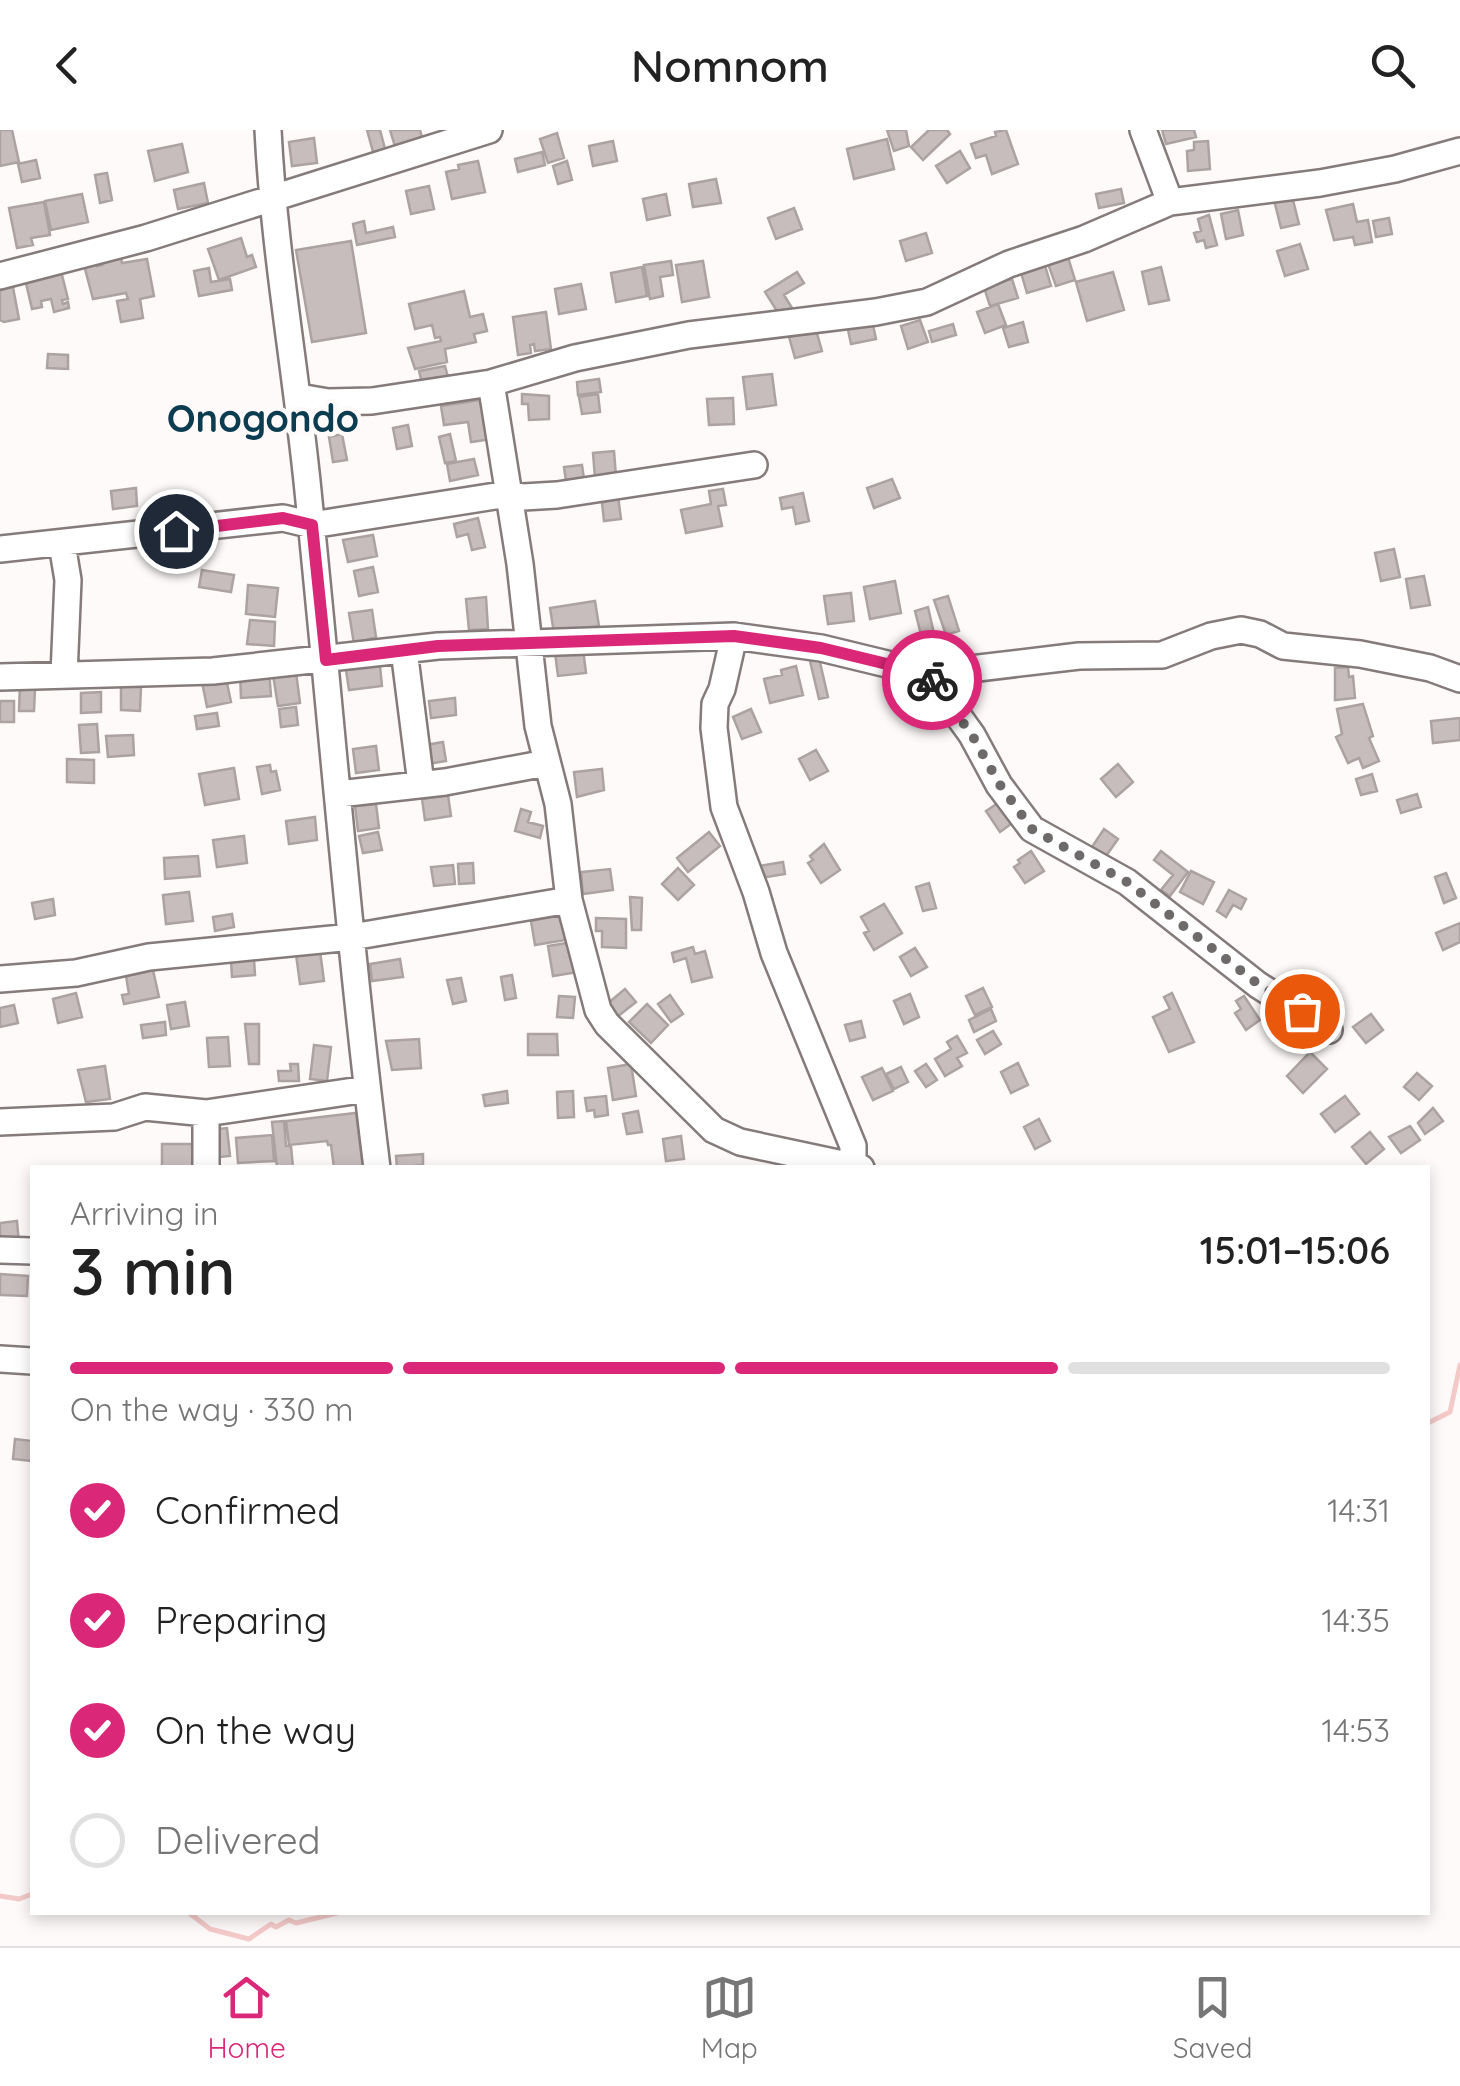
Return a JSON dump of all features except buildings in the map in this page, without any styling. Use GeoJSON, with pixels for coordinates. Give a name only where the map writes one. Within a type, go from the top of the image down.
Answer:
{"type":"FeatureCollection","features":[{"type":"Feature","properties":{"kind":"street"},"geometry":{"type":"LineString","coordinates":[[268,130],[271,201],[299,397],[326,660],[358,1024],[378,1165]]}},
{"type":"Feature","properties":{"kind":"street"},"geometry":{"type":"LineString","coordinates":[[0,276],[271,201],[489,130]]}},
{"type":"Feature","properties":{"kind":"street"},"geometry":{"type":"LineString","coordinates":[[1143,130],[1170,202]]}},
{"type":"Feature","properties":{"kind":"street"},"geometry":{"type":"LineString","coordinates":[[299,397],[328,402],[372,400],[491,382],[575,358],[689,335],[927,302],[1009,264],[1084,239],[1170,202],[1395,169],[1460,151]]}},
{"type":"Feature","properties":{"kind":"street"},"geometry":{"type":"LineString","coordinates":[[491,382],[520,564],[538,726],[558,804],[569,900],[598,1010],[607,1024],[714,1130],[740,1142],[853,1165]]}},
{"type":"Feature","properties":{"kind":"street"},"geometry":{"type":"LineString","coordinates":[[0,550],[283,518],[312,525],[508,494],[557,495],[754,466]]}},
{"type":"Feature","properties":{"kind":"street"},"geometry":{"type":"LineString","coordinates":[[62,544],[68,580],[64,676]]}},
{"type":"Feature","properties":{"kind":"street"},"geometry":{"type":"LineString","coordinates":[[0,676],[212,671],[404,650],[734,636],[821,648],[928,674],[1079,656],[1162,655],[1211,636],[1241,630],[1260,634],[1283,646],[1360,654],[1430,668],[1460,679]]}},
{"type":"Feature","properties":{"kind":"street"},"geometry":{"type":"LineString","coordinates":[[734,636],[722,689],[714,704],[724,807],[774,953],[858,1165]]}},
{"type":"Feature","properties":{"kind":"street"},"geometry":{"type":"LineString","coordinates":[[404,650],[422,784]]}},
{"type":"Feature","properties":{"kind":"street"},"geometry":{"type":"LineString","coordinates":[[928,674],[1032,829],[1127,882],[1258,984],[1329,1030]]}},
{"type":"Feature","properties":{"kind":"street"},"geometry":{"type":"LineString","coordinates":[[338,794],[546,763]]}},
{"type":"Feature","properties":{"kind":"street"},"geometry":{"type":"LineString","coordinates":[[0,980],[76,973],[149,956],[352,937],[569,900]]}},
{"type":"Feature","properties":{"kind":"street"},"geometry":{"type":"LineString","coordinates":[[0,1122],[114,1117],[145,1108],[206,1113],[368,1088]]}},
{"type":"Feature","properties":{"kind":"street"},"geometry":{"type":"LineString","coordinates":[[206,1113],[206,1165]]}},
{"type":"Feature","properties":{"kind":"street"},"geometry":{"type":"LineString","coordinates":[[0,1250],[30,1251]]}},
{"type":"Feature","properties":{"kind":"street"},"geometry":{"type":"LineString","coordinates":[[0,1359],[30,1360]]}},
{"type":"Feature","properties":{"kind":"waterway"},"geometry":{"type":"LineString","coordinates":[[1430,1422],[1450,1412],[1460,1365]]}},
{"type":"Feature","properties":{"kind":"waterway"},"geometry":{"type":"LineString","coordinates":[[0,1896],[19,1899],[30,1895]]}},
{"type":"Feature","properties":{"kind":"waterway"},"geometry":{"type":"LineString","coordinates":[[192,1915],[210,1929],[249,1939],[271,1924],[276,1927],[289,1920],[296,1923],[329,1915]]}},
{"type":"Feature","properties":{"kind":"way so far"},"geometry":{"type":"LineString","coordinates":[[932,680],[1032,829],[1127,882],[1216,954],[1302,1011]]}},
{"type":"Feature","properties":{"kind":"district","name":"Onogondo"},"geometry":{"type":"Point","coordinates":[263,418]}},
{"type":"Feature","properties":{"kind":"route"},"geometry":{"type":"LineString","coordinates":[[176,531],[283,518],[312,525],[326,660],[438,646],[734,636],[821,648],[928,674],[932,680]]}}]}
